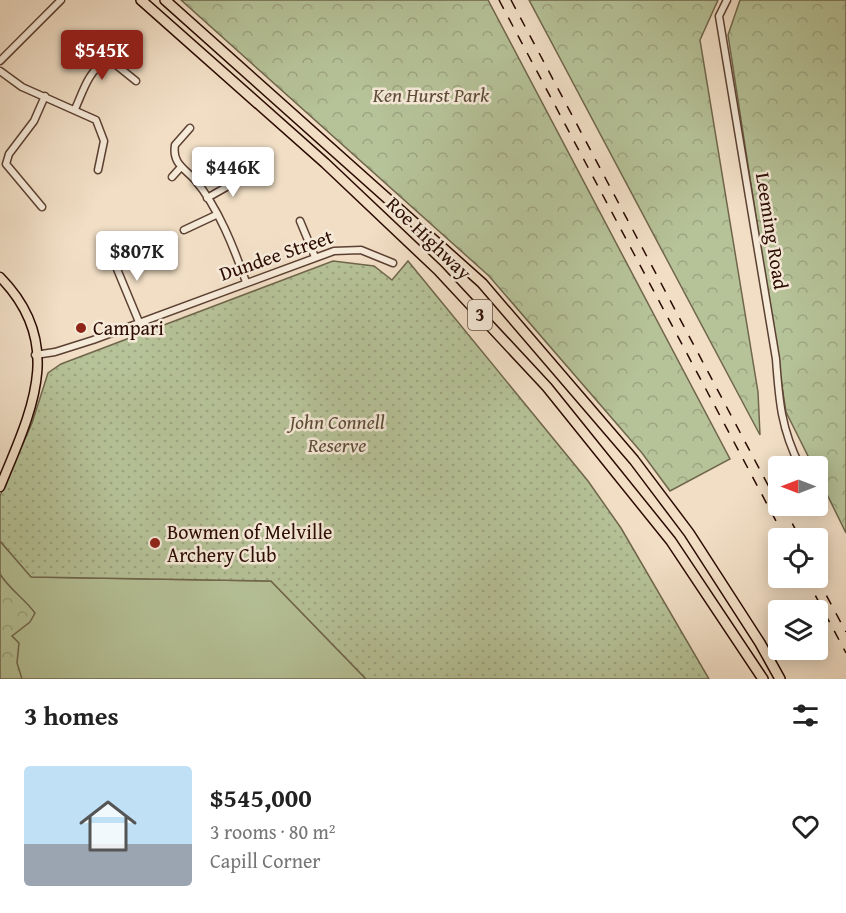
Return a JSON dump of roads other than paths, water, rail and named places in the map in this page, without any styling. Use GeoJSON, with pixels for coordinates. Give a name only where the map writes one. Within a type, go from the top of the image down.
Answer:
{"type":"FeatureCollection","features":[{"type":"Feature","properties":{"kind":"highway","name":"Roe Highway"},"geometry":{"type":"LineString","coordinates":[[141,0],[325,163],[438,270],[547,387],[671,541],[763,679]]}},
{"type":"Feature","properties":{"kind":"highway","name":"Roe Highway"},"geometry":{"type":"LineString","coordinates":[[165,0],[482,283],[634,460],[689,533],[760,643],[780,679]]}},
{"type":"Feature","properties":{"kind":"main road"},"geometry":{"type":"LineString","coordinates":[[0,277],[25,311],[34,334],[36,355],[35,398],[0,486]]}},
{"type":"Feature","properties":{"kind":"main road"},"geometry":{"type":"LineString","coordinates":[[0,283],[25,319],[36,355],[33,388],[28,406],[0,476]]}},
{"type":"Feature","properties":{"kind":"street"},"geometry":{"type":"LineString","coordinates":[[0,61],[61,0]]}},
{"type":"Feature","properties":{"kind":"street","name":"Leeming Road"},"geometry":{"type":"LineString","coordinates":[[727,0],[719,16],[776,359],[779,406],[786,439],[795,456]]}},
{"type":"Feature","properties":{"kind":"street"},"geometry":{"type":"LineString","coordinates":[[75,109],[90,77],[105,61],[115,64],[136,81]]}},
{"type":"Feature","properties":{"kind":"street"},"geometry":{"type":"LineString","coordinates":[[0,71],[12,81],[96,120],[104,134],[104,148],[98,170]]}},
{"type":"Feature","properties":{"kind":"street"},"geometry":{"type":"LineString","coordinates":[[42,207],[6,164],[9,154],[34,121],[45,96]]}},
{"type":"Feature","properties":{"kind":"street"},"geometry":{"type":"LineString","coordinates":[[190,128],[175,145],[175,160],[195,180],[207,198],[231,243],[246,282]]}},
{"type":"Feature","properties":{"kind":"street"},"geometry":{"type":"LineString","coordinates":[[172,177],[181,167]]}},
{"type":"Feature","properties":{"kind":"street"},"geometry":{"type":"LineString","coordinates":[[207,198],[246,177]]}},
{"type":"Feature","properties":{"kind":"street"},"geometry":{"type":"LineString","coordinates":[[184,230],[216,215]]}},
{"type":"Feature","properties":{"kind":"street"},"geometry":{"type":"LineString","coordinates":[[300,221],[315,256]]}},
{"type":"Feature","properties":{"kind":"street","name":"Dundee Street"},"geometry":{"type":"LineString","coordinates":[[36,355],[63,350],[315,256],[354,249],[380,256],[393,263]]}},
{"type":"Feature","properties":{"kind":"street"},"geometry":{"type":"LineString","coordinates":[[112,250],[117,269],[139,322]]}},
{"type":"Feature","properties":{"kind":"railway"},"geometry":{"type":"LineString","coordinates":[[499,0],[780,528]]}},
{"type":"Feature","properties":{"kind":"railway"},"geometry":{"type":"LineString","coordinates":[[511,0],[768,485]]}},
{"type":"Feature","properties":{"kind":"railway"},"geometry":{"type":"LineString","coordinates":[[788,516],[795,528]]}},
{"type":"Feature","properties":{"kind":"railway"},"geometry":{"type":"LineString","coordinates":[[811,588],[846,653]]}},
{"type":"Feature","properties":{"kind":"railway"},"geometry":{"type":"LineString","coordinates":[[822,588],[846,632]]}},
{"type":"Feature","properties":{"kind":"place","name":"Campari"},"geometry":{"type":"Point","coordinates":[81,328]}},
{"type":"Feature","properties":{"kind":"place","name":"Bowmen of Melville Archery Club"},"geometry":{"type":"Point","coordinates":[155,543]}},
{"type":"Feature","properties":{"kind":"park label","name":"Ken Hurst Park"},"geometry":{"type":"Point","coordinates":[431,95]}},
{"type":"Feature","properties":{"kind":"park label","name":"John Connell Reserve"},"geometry":{"type":"Point","coordinates":[337,434]}}]}
